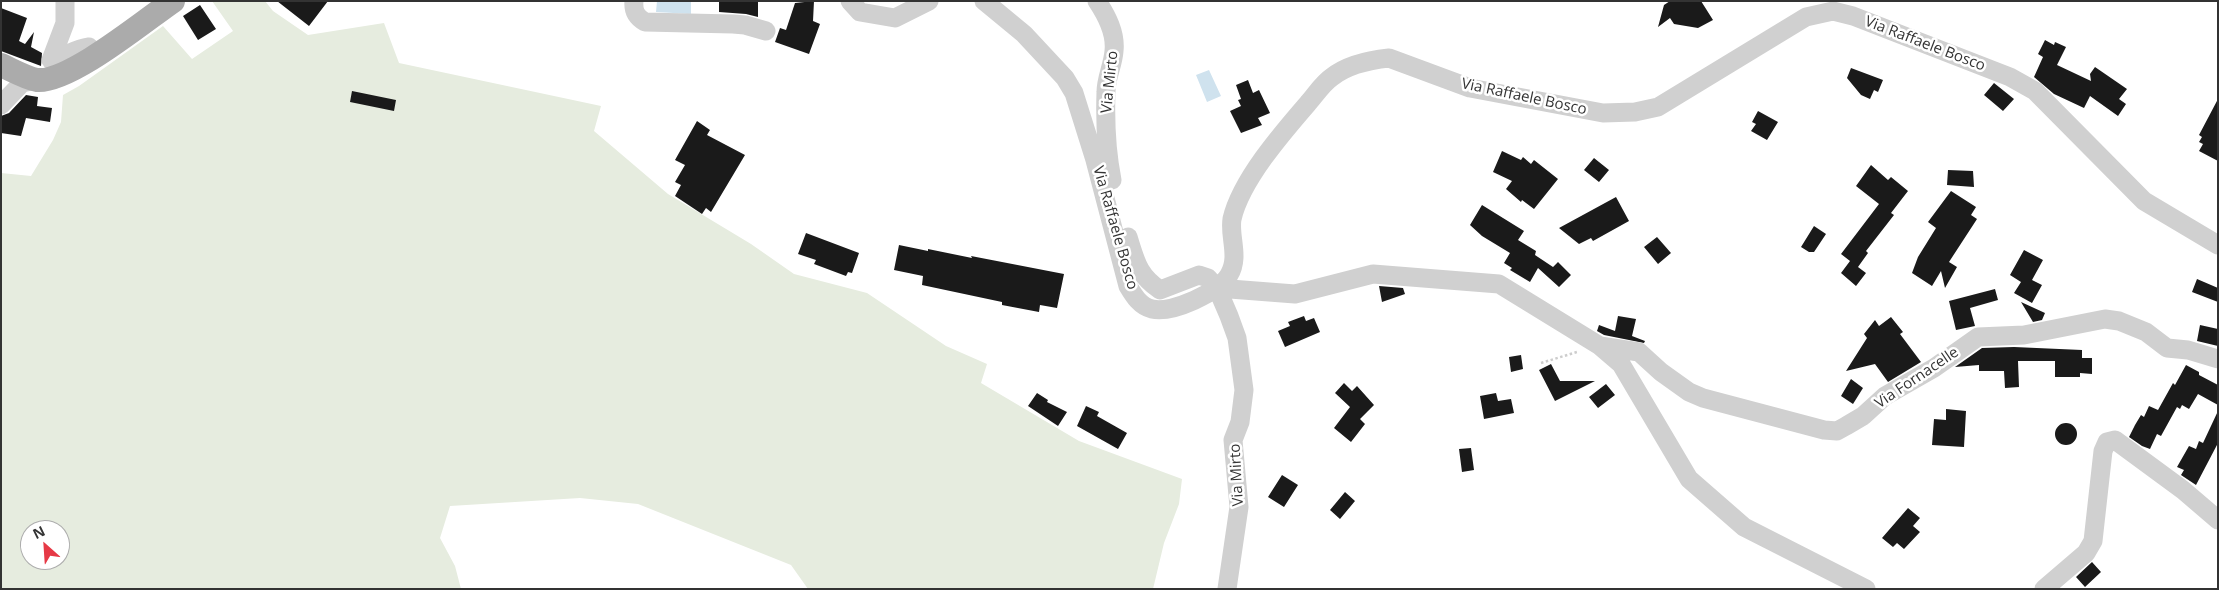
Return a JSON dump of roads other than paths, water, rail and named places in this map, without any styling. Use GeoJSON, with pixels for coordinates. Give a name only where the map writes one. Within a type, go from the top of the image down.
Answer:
{"type":"FeatureCollection","features":[{"type":"Feature","properties":{"kind":"main road"},"geometry":{"type":"LineString","coordinates":[[1,65],[36,80],[53,79],[73,71],[173,1]]}},
{"type":"Feature","properties":{"kind":"street"},"geometry":{"type":"LineString","coordinates":[[66,1],[65,23],[51,60],[65,57],[80,48],[89,47],[93,57]]}},
{"type":"Feature","properties":{"kind":"street"},"geometry":{"type":"LineString","coordinates":[[634,1],[635,13],[644,22],[733,24],[745,25],[766,31]]}},
{"type":"Feature","properties":{"kind":"street"},"geometry":{"type":"LineString","coordinates":[[850,1],[860,12],[896,18],[929,1]]}},
{"type":"Feature","properties":{"kind":"street","name":"Via Raffaele Bosco"},"geometry":{"type":"LineString","coordinates":[[984,1],[1024,34],[1065,78],[1074,93],[1095,160],[1128,286],[1134,297],[1144,306],[1160,310],[1179,306],[1217,288],[1230,274],[1235,254],[1232,221],[1238,200],[1246,185],[1286,129],[1330,78],[1342,70],[1375,59],[1389,58],[1470,88],[1603,113],[1635,112],[1658,107],[1806,17],[1833,11],[1853,16],[2010,77],[2035,91],[2144,201],[2218,245]]}},
{"type":"Feature","properties":{"kind":"street","name":"Via Mirto"},"geometry":{"type":"LineString","coordinates":[[1098,1],[1113,32],[1115,50],[1106,89],[1106,147],[1112,179],[1138,269],[1148,282],[1160,290],[1199,274],[1208,278],[1217,288],[1237,338],[1244,390],[1240,422],[1234,440],[1239,507],[1227,589]]}},
{"type":"Feature","properties":{"kind":"street"},"geometry":{"type":"LineString","coordinates":[[1,105],[22,83],[36,80]]}},
{"type":"Feature","properties":{"kind":"street"},"geometry":{"type":"LineString","coordinates":[[1217,288],[1294,294],[1373,274],[1499,284],[1600,346],[1621,364],[1689,479],[1744,527],[1866,589]]}},
{"type":"Feature","properties":{"kind":"street","name":"Via Fornacelle"},"geometry":{"type":"LineString","coordinates":[[1600,346],[1639,352],[1661,372],[1689,392],[1703,398],[1824,430],[1837,431],[1863,416],[1885,396],[1934,368],[1978,337],[2024,335],[2105,318],[2119,321],[2146,332],[2167,348],[2188,350],[2218,360]]}},
{"type":"Feature","properties":{"kind":"street"},"geometry":{"type":"LineString","coordinates":[[2044,589],[2086,553],[2093,541],[2103,451],[2108,442],[2114,440],[2183,490],[2218,520]]}},
{"type":"Feature","properties":{"kind":"water"},"geometry":{"type":"Polygon","coordinates":[[[657,1],[691,1],[691,14],[656,12],[657,1]]]}},
{"type":"Feature","properties":{"kind":"water"},"geometry":{"type":"Polygon","coordinates":[[[1209,70],[1221,96],[1207,102],[1196,75],[1209,70]]]}}]}
